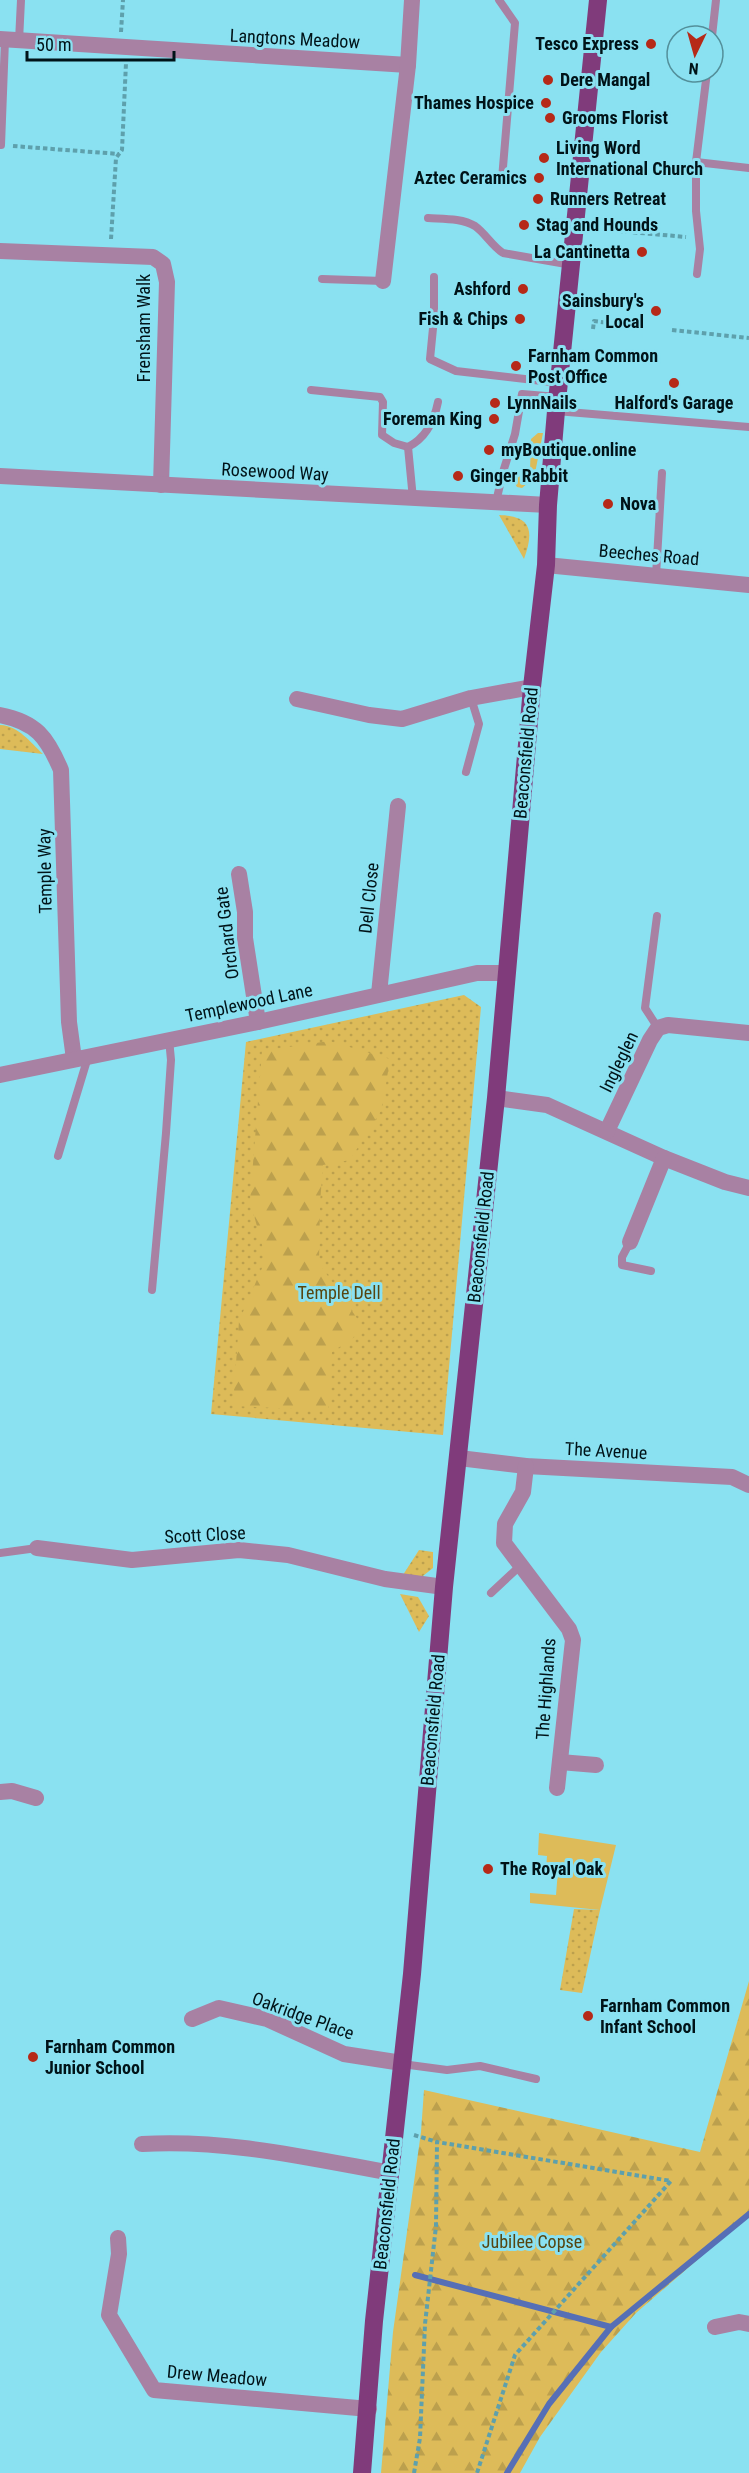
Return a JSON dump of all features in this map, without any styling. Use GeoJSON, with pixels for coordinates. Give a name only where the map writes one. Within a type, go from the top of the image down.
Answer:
{"type":"FeatureCollection","features":[{"type":"Feature","properties":{"kind":"main road","name":"Beaconsfield Road"},"geometry":{"type":"LineString","coordinates":[[362,2473],[369,2409],[374,2321],[412,1974],[444,1587],[496,1098],[532,687],[546,565],[548,505],[558,397],[598,0]]}},
{"type":"Feature","properties":{"kind":"street"},"geometry":{"type":"LineString","coordinates":[[383,281],[408,65],[412,0]]}},
{"type":"Feature","properties":{"kind":"street","name":"Langtons Meadow"},"geometry":{"type":"LineString","coordinates":[[8,40],[408,65]]}},
{"type":"Feature","properties":{"kind":"street","name":"Frensham Walk"},"geometry":{"type":"LineString","coordinates":[[0,251],[153,257],[163,264],[167,282],[161,485]]}},
{"type":"Feature","properties":{"kind":"street","name":"Rosewood Way"},"geometry":{"type":"LineString","coordinates":[[0,476],[548,505]]}},
{"type":"Feature","properties":{"kind":"street","name":"Beeches Road"},"geometry":{"type":"LineString","coordinates":[[546,565],[749,585]]}},
{"type":"Feature","properties":{"kind":"street"},"geometry":{"type":"LineString","coordinates":[[297,699],[369,715],[402,719],[471,698],[532,687]]}},
{"type":"Feature","properties":{"kind":"street","name":"Temple Way"},"geometry":{"type":"LineString","coordinates":[[0,715],[22,719],[42,736],[61,770],[69,1022],[81,1058]]}},
{"type":"Feature","properties":{"kind":"street","name":"Dell Close"},"geometry":{"type":"LineString","coordinates":[[380,994],[398,806]]}},
{"type":"Feature","properties":{"kind":"street","name":"Orchard Gate"},"geometry":{"type":"LineString","coordinates":[[239,874],[245,912],[245,938],[258,1022]]}},
{"type":"Feature","properties":{"kind":"street","name":"Templewood Lane"},"geometry":{"type":"LineString","coordinates":[[0,1075],[258,1022],[477,973],[506,973]]}},
{"type":"Feature","properties":{"kind":"street","name":"Ingleglen"},"geometry":{"type":"LineString","coordinates":[[607,1131],[650,1040],[658,1028],[668,1025],[749,1034]]}},
{"type":"Feature","properties":{"kind":"street"},"geometry":{"type":"LineString","coordinates":[[496,1098],[547,1105],[664,1158],[725,1182],[749,1188]]}},
{"type":"Feature","properties":{"kind":"street"},"geometry":{"type":"LineString","coordinates":[[630,1242],[664,1158]]}},
{"type":"Feature","properties":{"kind":"street","name":"The Avenue"},"geometry":{"type":"LineString","coordinates":[[459,1458],[526,1466],[732,1477],[749,1485]]}},
{"type":"Feature","properties":{"kind":"street","name":"The Highlands"},"geometry":{"type":"LineString","coordinates":[[526,1466],[523,1492],[505,1524],[504,1543],[569,1629],[573,1640],[557,1788]]}},
{"type":"Feature","properties":{"kind":"street","name":"Scott Close"},"geometry":{"type":"LineString","coordinates":[[37,1548],[132,1560],[239,1550],[288,1555],[385,1579],[444,1587]]}},
{"type":"Feature","properties":{"kind":"street","name":"The Highlands"},"geometry":{"type":"LineString","coordinates":[[560,1762],[596,1765]]}},
{"type":"Feature","properties":{"kind":"street"},"geometry":{"type":"LineString","coordinates":[[0,1792],[12,1791],[36,1798]]}},
{"type":"Feature","properties":{"kind":"street","name":"Oakridge Place"},"geometry":{"type":"LineString","coordinates":[[192,2019],[219,2008],[267,2019],[344,2054],[402,2064]]}},
{"type":"Feature","properties":{"kind":"street"},"geometry":{"type":"LineString","coordinates":[[142,2144],[208,2143],[281,2153],[391,2173]]}},
{"type":"Feature","properties":{"kind":"street","name":"Drew Meadow"},"geometry":{"type":"LineString","coordinates":[[118,2238],[119,2254],[109,2315],[154,2390],[369,2409]]}},
{"type":"Feature","properties":{"kind":"street"},"geometry":{"type":"LineString","coordinates":[[715,2327],[739,2322],[749,2324]]}},
{"type":"Feature","properties":{"kind":"lane"},"geometry":{"type":"LineString","coordinates":[[1,145],[8,40],[21,0]]}},
{"type":"Feature","properties":{"kind":"lane"},"geometry":{"type":"LineString","coordinates":[[499,0],[515,22],[502,179]]}},
{"type":"Feature","properties":{"kind":"lane"},"geometry":{"type":"LineString","coordinates":[[713,24],[716,0]]}},
{"type":"Feature","properties":{"kind":"lane"},"geometry":{"type":"LineString","coordinates":[[697,274],[700,249],[696,211],[696,162],[706,84]]}},
{"type":"Feature","properties":{"kind":"lane"},"geometry":{"type":"LineString","coordinates":[[696,162],[749,168]]}},
{"type":"Feature","properties":{"kind":"lane"},"geometry":{"type":"LineString","coordinates":[[428,218],[464,221],[476,226],[503,254],[572,266]]}},
{"type":"Feature","properties":{"kind":"lane"},"geometry":{"type":"LineString","coordinates":[[434,277],[434,318],[430,359],[456,371],[558,397]]}},
{"type":"Feature","properties":{"kind":"lane"},"geometry":{"type":"LineString","coordinates":[[322,279],[383,281]]}},
{"type":"Feature","properties":{"kind":"lane"},"geometry":{"type":"LineString","coordinates":[[310,390],[380,397],[383,402],[382,435],[394,443],[408,447],[420,441],[435,416],[438,402]]}},
{"type":"Feature","properties":{"kind":"lane"},"geometry":{"type":"LineString","coordinates":[[496,502],[515,435],[522,394],[558,397],[749,427]]}},
{"type":"Feature","properties":{"kind":"lane"},"geometry":{"type":"LineString","coordinates":[[408,447],[413,499]]}},
{"type":"Feature","properties":{"kind":"lane"},"geometry":{"type":"LineString","coordinates":[[656,576],[662,473]]}},
{"type":"Feature","properties":{"kind":"lane"},"geometry":{"type":"LineString","coordinates":[[466,772],[479,724],[471,698]]}},
{"type":"Feature","properties":{"kind":"lane"},"geometry":{"type":"LineString","coordinates":[[657,916],[645,1008],[658,1028]]}},
{"type":"Feature","properties":{"kind":"lane"},"geometry":{"type":"LineString","coordinates":[[152,1290],[171,1060],[169,1039]]}},
{"type":"Feature","properties":{"kind":"lane"},"geometry":{"type":"LineString","coordinates":[[58,1156],[81,1058]]}},
{"type":"Feature","properties":{"kind":"lane"},"geometry":{"type":"LineString","coordinates":[[630,1242],[622,1257],[622,1265],[651,1270]]}},
{"type":"Feature","properties":{"kind":"lane"},"geometry":{"type":"LineString","coordinates":[[0,1553],[37,1548]]}},
{"type":"Feature","properties":{"kind":"lane"},"geometry":{"type":"LineString","coordinates":[[491,1593],[521,1565]]}},
{"type":"Feature","properties":{"kind":"lane"},"geometry":{"type":"LineString","coordinates":[[402,2064],[447,2070],[480,2066],[536,2079]]}},
{"type":"Feature","properties":{"kind":"path"},"geometry":{"type":"LineString","coordinates":[[110,255],[116,158],[122,150],[123,0]]}},
{"type":"Feature","properties":{"kind":"path"},"geometry":{"type":"LineString","coordinates":[[1,145],[119,154]]}},
{"type":"Feature","properties":{"kind":"path"},"geometry":{"type":"LineString","coordinates":[[618,231],[667,236]]}},
{"type":"Feature","properties":{"kind":"path"},"geometry":{"type":"LineString","coordinates":[[593,329],[594,321],[617,324]]}},
{"type":"Feature","properties":{"kind":"path"},"geometry":{"type":"LineString","coordinates":[[672,330],[749,338]]}},
{"type":"Feature","properties":{"kind":"path"},"geometry":{"type":"LineString","coordinates":[[414,2135],[437,2142],[670,2181],[515,2355],[477,2473]]}},
{"type":"Feature","properties":{"kind":"path"},"geometry":{"type":"LineString","coordinates":[[414,2473],[420,2438],[425,2324],[436,2226],[437,2142]]}},
{"type":"Feature","properties":{"kind":"green space"},"geometry":{"type":"Polygon","coordinates":[[[538,433],[543,433],[534,478],[522,488],[517,487],[514,482],[519,471],[530,471],[531,439],[538,433]]]}},
{"type":"Feature","properties":{"kind":"green space"},"geometry":{"type":"Polygon","coordinates":[[[499,515],[518,518],[528,527],[529,540],[524,559],[499,515]]]}},
{"type":"Feature","properties":{"kind":"green space"},"geometry":{"type":"Polygon","coordinates":[[[0,725],[19,731],[43,754],[0,749],[0,725]]]}},
{"type":"Feature","properties":{"kind":"green space","name":"Temple Dell"},"geometry":{"type":"Polygon","coordinates":[[[464,995],[481,1007],[443,1435],[211,1414],[246,1042],[464,995]]]}},
{"type":"Feature","properties":{"kind":"green space"},"geometry":{"type":"Polygon","coordinates":[[[329,1041],[390,1059],[382,1109],[350,1160],[323,1165],[319,1263],[365,1330],[332,1352],[328,1410],[233,1406],[239,1321],[266,1259],[250,1201],[262,1051],[329,1041]]]}},
{"type":"Feature","properties":{"kind":"green space"},"geometry":{"type":"Polygon","coordinates":[[[419,1550],[433,1552],[433,1568],[419,1579],[401,1578],[419,1550]]]}},
{"type":"Feature","properties":{"kind":"green space"},"geometry":{"type":"Polygon","coordinates":[[[400,1594],[418,1597],[429,1616],[419,1632],[400,1594]]]}},
{"type":"Feature","properties":{"kind":"green space"},"geometry":{"type":"Polygon","coordinates":[[[539,1833],[616,1845],[600,1910],[530,1903],[530,1893],[556,1895],[558,1870],[546,1869],[547,1856],[538,1855],[539,1833]]]}},
{"type":"Feature","properties":{"kind":"green space"},"geometry":{"type":"Polygon","coordinates":[[[574,1909],[600,1910],[582,1993],[560,1990],[574,1909]]]}},
{"type":"Feature","properties":{"kind":"green space","name":"Jubilee Copse"},"geometry":{"type":"Polygon","coordinates":[[[749,1981],[749,2215],[636,2313],[601,2352],[540,2437],[520,2473],[381,2473],[393,2332],[421,2132],[424,2090],[700,2152],[749,1981]]]}},
{"type":"Feature","properties":{"kind":"waterway"},"geometry":{"type":"LineString","coordinates":[[415,2275],[611,2327],[749,2214]]}},
{"type":"Feature","properties":{"kind":"waterway"},"geometry":{"type":"LineString","coordinates":[[507,2473],[549,2404],[611,2327]]}},
{"type":"Feature","properties":{"kind":"place","name":"Tesco Express"},"geometry":{"type":"Point","coordinates":[651,44]}},
{"type":"Feature","properties":{"kind":"place","name":"Dere Mangal"},"geometry":{"type":"Point","coordinates":[548,80]}},
{"type":"Feature","properties":{"kind":"place","name":"Thames Hospice"},"geometry":{"type":"Point","coordinates":[546,103]}},
{"type":"Feature","properties":{"kind":"place","name":"Grooms Florist"},"geometry":{"type":"Point","coordinates":[550,118]}},
{"type":"Feature","properties":{"kind":"place","name":"Living Word International Church"},"geometry":{"type":"Point","coordinates":[544,158]}},
{"type":"Feature","properties":{"kind":"place","name":"Aztec Ceramics"},"geometry":{"type":"Point","coordinates":[539,178]}},
{"type":"Feature","properties":{"kind":"place","name":"Runners Retreat"},"geometry":{"type":"Point","coordinates":[538,199]}},
{"type":"Feature","properties":{"kind":"place","name":"Stag and Hounds"},"geometry":{"type":"Point","coordinates":[524,225]}},
{"type":"Feature","properties":{"kind":"place","name":"La Cantinetta"},"geometry":{"type":"Point","coordinates":[642,252]}},
{"type":"Feature","properties":{"kind":"place","name":"Ashford"},"geometry":{"type":"Point","coordinates":[523,289]}},
{"type":"Feature","properties":{"kind":"place","name":"Sainsbury's Local"},"geometry":{"type":"Point","coordinates":[656,311]}},
{"type":"Feature","properties":{"kind":"place","name":"Fish & Chips"},"geometry":{"type":"Point","coordinates":[520,319]}},
{"type":"Feature","properties":{"kind":"place","name":"Farnham Common Post Office"},"geometry":{"type":"Point","coordinates":[516,366]}},
{"type":"Feature","properties":{"kind":"place","name":"Halford's Garage"},"geometry":{"type":"Point","coordinates":[674,383]}},
{"type":"Feature","properties":{"kind":"place","name":"LynnNails"},"geometry":{"type":"Point","coordinates":[495,403]}},
{"type":"Feature","properties":{"kind":"place","name":"Foreman King"},"geometry":{"type":"Point","coordinates":[494,419]}},
{"type":"Feature","properties":{"kind":"place","name":"myBoutique.online"},"geometry":{"type":"Point","coordinates":[489,450]}},
{"type":"Feature","properties":{"kind":"place","name":"Ginger Rabbit"},"geometry":{"type":"Point","coordinates":[458,476]}},
{"type":"Feature","properties":{"kind":"place","name":"Nova"},"geometry":{"type":"Point","coordinates":[608,504]}},
{"type":"Feature","properties":{"kind":"place","name":"The Royal Oak"},"geometry":{"type":"Point","coordinates":[488,1869]}},
{"type":"Feature","properties":{"kind":"place","name":"Farnham Common Infant School"},"geometry":{"type":"Point","coordinates":[588,2016]}},
{"type":"Feature","properties":{"kind":"place","name":"Farnham Common Junior School"},"geometry":{"type":"Point","coordinates":[33,2057]}}]}
